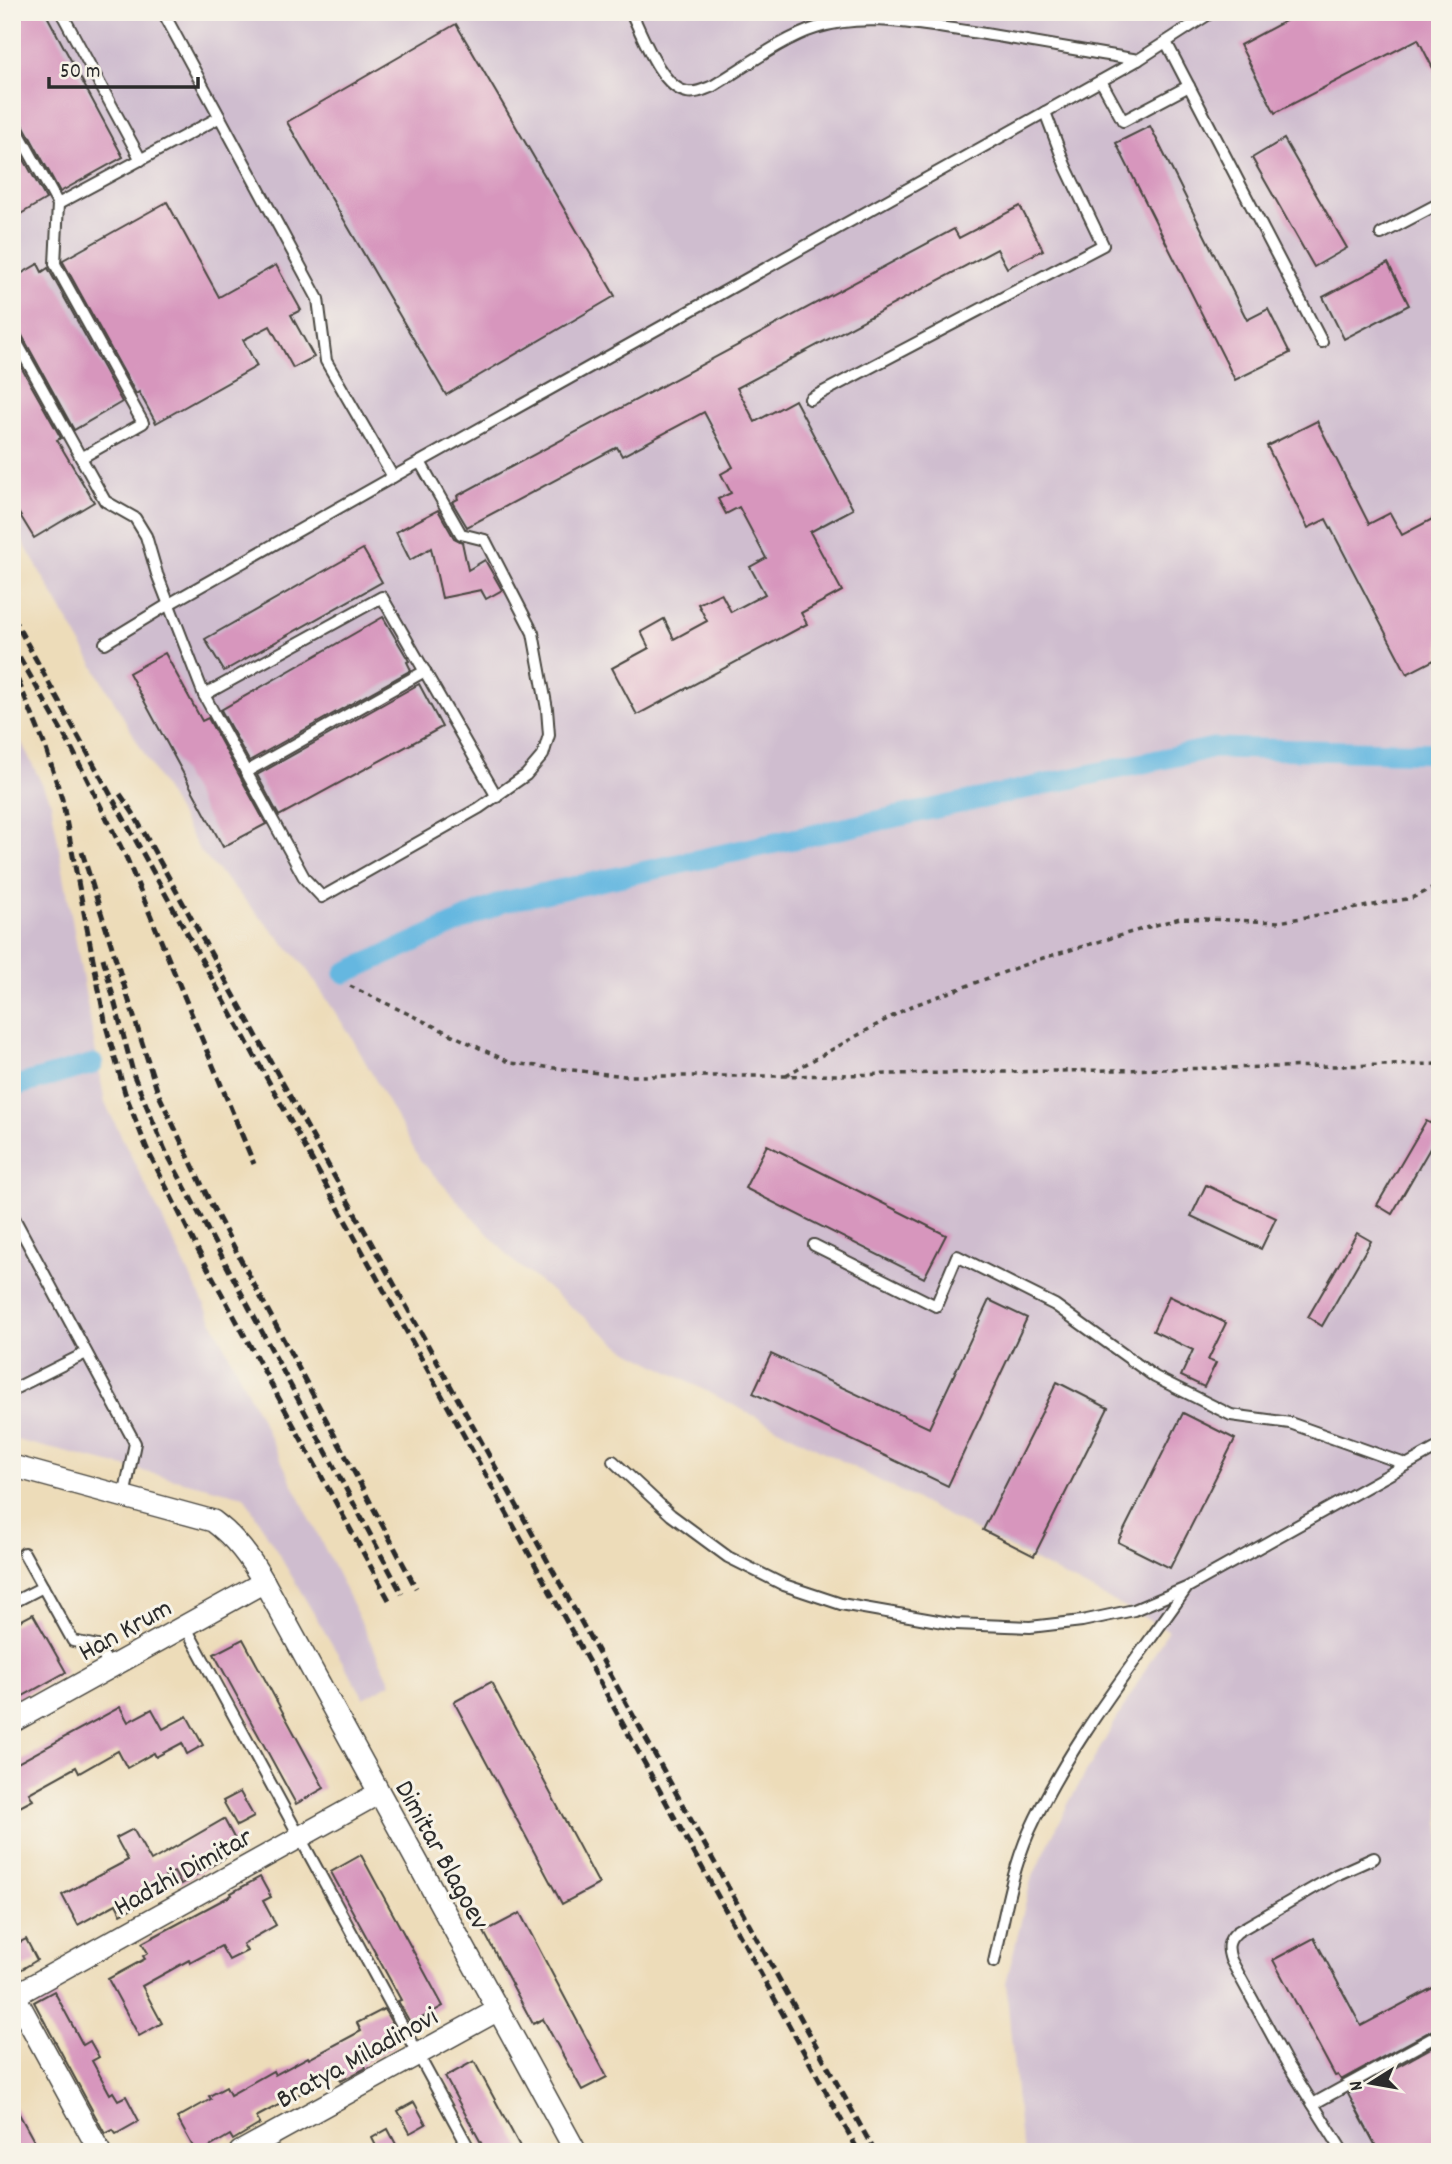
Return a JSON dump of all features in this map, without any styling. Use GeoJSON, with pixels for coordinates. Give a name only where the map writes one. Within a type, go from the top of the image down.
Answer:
{"type":"FeatureCollection","features":[{"type":"Feature","properties":{"kind":"street","name":"Dimitar Blagoev"},"geometry":{"type":"LineString","coordinates":[[12,1466],[214,1521],[231,1533],[264,1582],[576,2152]]}},
{"type":"Feature","properties":{"kind":"street","name":"Han Krum"},"geometry":{"type":"LineString","coordinates":[[12,1722],[264,1582]]}},
{"type":"Feature","properties":{"kind":"street","name":"Hadzhi Dimitar"},"geometry":{"type":"LineString","coordinates":[[13,1994],[379,1793]]}},
{"type":"Feature","properties":{"kind":"street"},"geometry":{"type":"LineString","coordinates":[[13,1994],[100,2152]]}},
{"type":"Feature","properties":{"kind":"street","name":"Bratya Miladinovi"},"geometry":{"type":"LineString","coordinates":[[240,2152],[498,2010]]}},
{"type":"Feature","properties":{"kind":"lane"},"geometry":{"type":"LineString","coordinates":[[61,12],[141,160]]}},
{"type":"Feature","properties":{"kind":"lane"},"geometry":{"type":"LineString","coordinates":[[163,12],[318,299],[326,361],[393,477]]}},
{"type":"Feature","properties":{"kind":"lane"},"geometry":{"type":"LineString","coordinates":[[631,12],[664,76],[674,88],[688,93],[700,92],[713,86],[814,28],[862,20],[888,20],[1138,60]]}},
{"type":"Feature","properties":{"kind":"lane"},"geometry":{"type":"LineString","coordinates":[[105,643],[393,477],[1138,60],[1212,12]]}},
{"type":"Feature","properties":{"kind":"lane"},"geometry":{"type":"LineString","coordinates":[[1166,42],[1322,342]]}},
{"type":"Feature","properties":{"kind":"lane"},"geometry":{"type":"LineString","coordinates":[[1101,81],[1122,121],[1189,86]]}},
{"type":"Feature","properties":{"kind":"lane"},"geometry":{"type":"LineString","coordinates":[[810,399],[1103,245],[1065,165],[1045,112]]}},
{"type":"Feature","properties":{"kind":"lane"},"geometry":{"type":"LineString","coordinates":[[58,204],[220,117]]}},
{"type":"Feature","properties":{"kind":"lane"},"geometry":{"type":"LineString","coordinates":[[12,121],[58,204],[55,264],[143,423],[81,458]]}},
{"type":"Feature","properties":{"kind":"lane"},"geometry":{"type":"LineString","coordinates":[[1381,234],[1440,203]]}},
{"type":"Feature","properties":{"kind":"lane"},"geometry":{"type":"LineString","coordinates":[[12,334],[105,501],[135,519],[146,536],[157,574],[204,695],[305,879],[322,897],[497,797],[526,775],[543,755],[549,735],[533,633],[485,540],[461,534],[420,462]]}},
{"type":"Feature","properties":{"kind":"lane"},"geometry":{"type":"LineString","coordinates":[[204,695],[382,597],[497,797]]}},
{"type":"Feature","properties":{"kind":"lane"},"geometry":{"type":"LineString","coordinates":[[246,772],[425,671]]}},
{"type":"Feature","properties":{"kind":"lane"},"geometry":{"type":"LineString","coordinates":[[12,1213],[135,1443],[124,1497]]}},
{"type":"Feature","properties":{"kind":"lane"},"geometry":{"type":"LineString","coordinates":[[814,1245],[936,1307],[957,1256],[1055,1305],[1155,1377],[1231,1415],[1290,1423],[1405,1464]]}},
{"type":"Feature","properties":{"kind":"lane"},"geometry":{"type":"LineString","coordinates":[[12,1390],[86,1353]]}},
{"type":"Feature","properties":{"kind":"lane"},"geometry":{"type":"LineString","coordinates":[[613,1461],[671,1515],[728,1557],[784,1585],[841,1604],[955,1624],[1030,1628],[1134,1610],[1186,1588],[1440,1446]]}},
{"type":"Feature","properties":{"kind":"lane"},"geometry":{"type":"LineString","coordinates":[[24,1553],[73,1641],[98,1646],[110,1668]]}},
{"type":"Feature","properties":{"kind":"lane"},"geometry":{"type":"LineString","coordinates":[[12,1603],[43,1587]]}},
{"type":"Feature","properties":{"kind":"lane"},"geometry":{"type":"LineString","coordinates":[[994,1962],[1009,1892],[1028,1835],[1054,1783],[1089,1726],[1186,1588]]}},
{"type":"Feature","properties":{"kind":"lane"},"geometry":{"type":"LineString","coordinates":[[185,1626],[471,2152]]}},
{"type":"Feature","properties":{"kind":"lane"},"geometry":{"type":"LineString","coordinates":[[1343,2152],[1287,2063],[1231,1960],[1229,1939],[1336,1875],[1374,1858]]}},
{"type":"Feature","properties":{"kind":"lane"},"geometry":{"type":"LineString","coordinates":[[1313,2104],[1440,2034]]}},
{"type":"Feature","properties":{"kind":"path"},"geometry":{"type":"LineString","coordinates":[[783,1076],[909,1007],[1068,951],[1180,919],[1279,922],[1412,898],[1440,885]]}},
{"type":"Feature","properties":{"kind":"path"},"geometry":{"type":"LineString","coordinates":[[350,986],[512,1063],[625,1076],[783,1076],[1440,1064]]}},
{"type":"Feature","properties":{"kind":"shaded area"},"geometry":{"type":"Polygon","coordinates":[[[12,12],[1440,12],[1440,2152],[1025,2152],[1020,2134],[1006,1983],[1031,1880],[1068,1804],[1168,1630],[623,1348],[513,1261],[420,1160],[352,1038],[304,965],[200,851],[12,523],[12,12]]]}},
{"type":"Feature","properties":{"kind":"shaded area"},"geometry":{"type":"Polygon","coordinates":[[[12,722],[51,803],[105,1103],[391,1683],[364,1698],[244,1496],[12,1439],[12,722]]]}},
{"type":"Feature","properties":{"kind":"building"},"geometry":{"type":"Polygon","coordinates":[[[29,12],[45,12],[123,157],[60,192],[19,117],[12,113],[12,21],[29,12]]]}},
{"type":"Feature","properties":{"kind":"building"},"geometry":{"type":"Polygon","coordinates":[[[1302,12],[1440,12],[1440,82],[1418,39],[1275,113],[1240,45],[1302,12]]]}},
{"type":"Feature","properties":{"kind":"building"},"geometry":{"type":"Polygon","coordinates":[[[456,24],[615,296],[446,395],[287,122],[456,24]]]}},
{"type":"Feature","properties":{"kind":"building"},"geometry":{"type":"Polygon","coordinates":[[[1150,126],[1247,320],[1268,309],[1290,353],[1235,380],[1116,143],[1150,126]]]}},
{"type":"Feature","properties":{"kind":"building"},"geometry":{"type":"Polygon","coordinates":[[[12,138],[46,199],[12,219],[12,138]]]}},
{"type":"Feature","properties":{"kind":"building"},"geometry":{"type":"Polygon","coordinates":[[[1284,139],[1347,248],[1314,267],[1252,158],[1284,139]]]}},
{"type":"Feature","properties":{"kind":"building"},"geometry":{"type":"Polygon","coordinates":[[[167,202],[219,297],[276,265],[301,310],[291,315],[314,357],[293,368],[270,326],[243,340],[257,366],[156,423],[139,392],[136,394],[63,260],[167,202]]]}},
{"type":"Feature","properties":{"kind":"building"},"geometry":{"type":"Polygon","coordinates":[[[1020,206],[1043,250],[1007,268],[997,249],[737,388],[755,422],[795,400],[853,509],[810,532],[842,591],[801,613],[807,624],[637,715],[612,668],[649,648],[641,632],[664,619],[674,639],[707,621],[698,604],[721,593],[731,612],[765,594],[750,567],[766,558],[739,507],[726,514],[718,499],[731,493],[721,474],[733,467],[704,412],[622,456],[617,447],[467,527],[452,502],[458,499],[457,496],[954,229],[959,238],[1020,206]]]}},
{"type":"Feature","properties":{"kind":"building"},"geometry":{"type":"Polygon","coordinates":[[[1388,263],[1409,305],[1344,339],[1323,297],[1388,263]]]}},
{"type":"Feature","properties":{"kind":"building"},"geometry":{"type":"Polygon","coordinates":[[[38,264],[42,272],[48,268],[122,402],[74,430],[19,330],[12,326],[12,279],[38,264]]]}},
{"type":"Feature","properties":{"kind":"building"},"geometry":{"type":"Polygon","coordinates":[[[12,351],[61,438],[57,440],[94,502],[34,538],[12,502],[12,351]]]}},
{"type":"Feature","properties":{"kind":"building"},"geometry":{"type":"Polygon","coordinates":[[[1317,421],[1369,524],[1390,513],[1402,535],[1440,515],[1440,657],[1407,674],[1326,519],[1308,528],[1267,446],[1317,421]]]}},
{"type":"Feature","properties":{"kind":"building"},"geometry":{"type":"Polygon","coordinates":[[[438,510],[454,538],[462,542],[468,570],[485,560],[502,590],[486,599],[481,590],[442,598],[431,548],[410,560],[396,532],[438,510]]]}},
{"type":"Feature","properties":{"kind":"building"},"geometry":{"type":"Polygon","coordinates":[[[363,549],[382,582],[224,671],[205,639],[363,549]]]}},
{"type":"Feature","properties":{"kind":"building"},"geometry":{"type":"Polygon","coordinates":[[[383,617],[409,661],[407,662],[411,670],[249,761],[221,710],[383,617]]]}},
{"type":"Feature","properties":{"kind":"building"},"geometry":{"type":"Polygon","coordinates":[[[165,653],[202,721],[208,718],[266,824],[223,847],[129,673],[165,653]]]}},
{"type":"Feature","properties":{"kind":"building"},"geometry":{"type":"Polygon","coordinates":[[[419,684],[442,727],[279,816],[257,775],[419,684]]]}},
{"type":"Feature","properties":{"kind":"building"},"geometry":{"type":"Polygon","coordinates":[[[1426,1121],[1440,1128],[1440,1131],[1392,1214],[1377,1205],[1426,1121]]]}},
{"type":"Feature","properties":{"kind":"building"},"geometry":{"type":"Polygon","coordinates":[[[767,1145],[946,1235],[924,1278],[745,1188],[767,1145]]]}},
{"type":"Feature","properties":{"kind":"building"},"geometry":{"type":"Polygon","coordinates":[[[1206,1185],[1276,1218],[1261,1249],[1191,1216],[1206,1185]]]}},
{"type":"Feature","properties":{"kind":"building"},"geometry":{"type":"Polygon","coordinates":[[[1357,1233],[1371,1241],[1322,1326],[1308,1317],[1357,1233]]]}},
{"type":"Feature","properties":{"kind":"building"},"geometry":{"type":"Polygon","coordinates":[[[1169,1296],[1226,1323],[1208,1360],[1216,1363],[1204,1387],[1181,1376],[1193,1350],[1153,1331],[1169,1296]]]}},
{"type":"Feature","properties":{"kind":"building"},"geometry":{"type":"Polygon","coordinates":[[[989,1300],[1027,1318],[948,1486],[753,1393],[771,1354],[929,1428],[989,1300]]]}},
{"type":"Feature","properties":{"kind":"building"},"geometry":{"type":"Polygon","coordinates":[[[1057,1382],[1108,1408],[1034,1556],[983,1530],[1057,1382]]]}},
{"type":"Feature","properties":{"kind":"building"},"geometry":{"type":"Polygon","coordinates":[[[1183,1413],[1235,1439],[1170,1568],[1118,1542],[1183,1413]]]}},
{"type":"Feature","properties":{"kind":"building"},"geometry":{"type":"Polygon","coordinates":[[[33,1614],[66,1672],[12,1702],[12,1625],[33,1614]]]}},
{"type":"Feature","properties":{"kind":"building"},"geometry":{"type":"Polygon","coordinates":[[[243,1639],[324,1788],[296,1804],[214,1654],[243,1639]]]}},
{"type":"Feature","properties":{"kind":"building"},"geometry":{"type":"Polygon","coordinates":[[[491,1682],[599,1884],[562,1904],[454,1702],[491,1682]]]}},
{"type":"Feature","properties":{"kind":"building"},"geometry":{"type":"Polygon","coordinates":[[[120,1707],[128,1722],[152,1709],[163,1729],[187,1716],[203,1745],[187,1754],[182,1743],[156,1757],[154,1753],[127,1768],[118,1751],[79,1773],[76,1767],[29,1793],[33,1800],[12,1811],[12,1762],[14,1765],[120,1707]]]}},
{"type":"Feature","properties":{"kind":"building"},"geometry":{"type":"Polygon","coordinates":[[[240,1792],[254,1817],[237,1826],[223,1801],[240,1792]]]}},
{"type":"Feature","properties":{"kind":"building"},"geometry":{"type":"Polygon","coordinates":[[[224,1819],[240,1849],[181,1884],[174,1872],[135,1894],[140,1904],[121,1914],[116,1904],[78,1925],[62,1895],[128,1860],[116,1838],[133,1829],[151,1861],[224,1819]]]}},
{"type":"Feature","properties":{"kind":"building"},"geometry":{"type":"Polygon","coordinates":[[[361,1855],[443,2006],[411,2024],[398,2001],[401,2000],[331,1872],[361,1855]]]}},
{"type":"Feature","properties":{"kind":"building"},"geometry":{"type":"Polygon","coordinates":[[[260,1877],[271,1897],[263,1901],[276,1925],[243,1944],[247,1951],[229,1960],[221,1946],[142,1986],[162,2023],[139,2036],[108,1979],[145,1959],[143,1956],[148,1953],[142,1943],[260,1877]]]}},
{"type":"Feature","properties":{"kind":"building"},"geometry":{"type":"Polygon","coordinates":[[[520,1913],[607,2077],[582,2090],[543,2019],[533,2024],[484,1932],[520,1913]]]}},
{"type":"Feature","properties":{"kind":"building"},"geometry":{"type":"Polygon","coordinates":[[[1314,1938],[1361,2026],[1440,1984],[1440,2026],[1341,2080],[1338,2075],[1335,2076],[1273,1960],[1314,1938]]]}},
{"type":"Feature","properties":{"kind":"building"},"geometry":{"type":"Polygon","coordinates":[[[26,1939],[37,1960],[17,1972],[12,1962],[12,1946],[26,1939]]]}},
{"type":"Feature","properties":{"kind":"building"},"geometry":{"type":"Polygon","coordinates":[[[54,1991],[83,2045],[90,2041],[99,2057],[92,2061],[110,2094],[113,2092],[118,2100],[126,2096],[139,2121],[116,2134],[113,2130],[105,2134],[34,2002],[54,1991]]]}},
{"type":"Feature","properties":{"kind":"building"},"geometry":{"type":"Polygon","coordinates":[[[384,2009],[397,2032],[390,2035],[396,2046],[364,2063],[366,2068],[341,2081],[337,2074],[256,2117],[260,2124],[233,2140],[230,2135],[201,2152],[196,2152],[177,2118],[211,2099],[209,2096],[226,2087],[230,2095],[273,2071],[275,2075],[308,2057],[309,2059],[361,2031],[357,2023],[384,2009]]]}},
{"type":"Feature","properties":{"kind":"building"},"geometry":{"type":"Polygon","coordinates":[[[1440,2043],[1440,2152],[1379,2152],[1348,2094],[1440,2043]]]}},
{"type":"Feature","properties":{"kind":"building"},"geometry":{"type":"Polygon","coordinates":[[[474,2061],[523,2152],[486,2152],[445,2077],[474,2061]]]}},
{"type":"Feature","properties":{"kind":"building"},"geometry":{"type":"Polygon","coordinates":[[[12,2101],[40,2152],[16,2152],[12,2146],[12,2101]]]}},
{"type":"Feature","properties":{"kind":"building"},"geometry":{"type":"Polygon","coordinates":[[[414,2102],[426,2124],[410,2133],[398,2111],[414,2102]]]}},
{"type":"Feature","properties":{"kind":"building"},"geometry":{"type":"Polygon","coordinates":[[[388,2129],[400,2152],[379,2152],[372,2138],[388,2129]]]}},
{"type":"Feature","properties":{"kind":"waterway"},"geometry":{"type":"LineString","coordinates":[[345,973],[503,902],[1213,748],[1440,753]]}},
{"type":"Feature","properties":{"kind":"waterway"},"geometry":{"type":"LineString","coordinates":[[12,1087],[93,1064]]}},
{"type":"Feature","properties":{"kind":"railway"},"geometry":{"type":"LineString","coordinates":[[12,616],[859,2152]]}},
{"type":"Feature","properties":{"kind":"railway"},"geometry":{"type":"LineString","coordinates":[[12,644],[72,749],[127,859],[254,1164]]}},
{"type":"Feature","properties":{"kind":"railway"},"geometry":{"type":"LineString","coordinates":[[12,666],[45,746],[62,799],[106,1026],[125,1093],[147,1149],[199,1252],[389,1600]]}},
{"type":"Feature","properties":{"kind":"railway"},"geometry":{"type":"LineString","coordinates":[[120,794],[133,813],[875,2152]]}},
{"type":"Feature","properties":{"kind":"railway"},"geometry":{"type":"LineString","coordinates":[[82,852],[158,1093],[210,1202],[416,1588]]}},
{"type":"Feature","properties":{"kind":"railway"},"geometry":{"type":"LineString","coordinates":[[103,958],[134,1076],[165,1150],[402,1594]]}}]}
